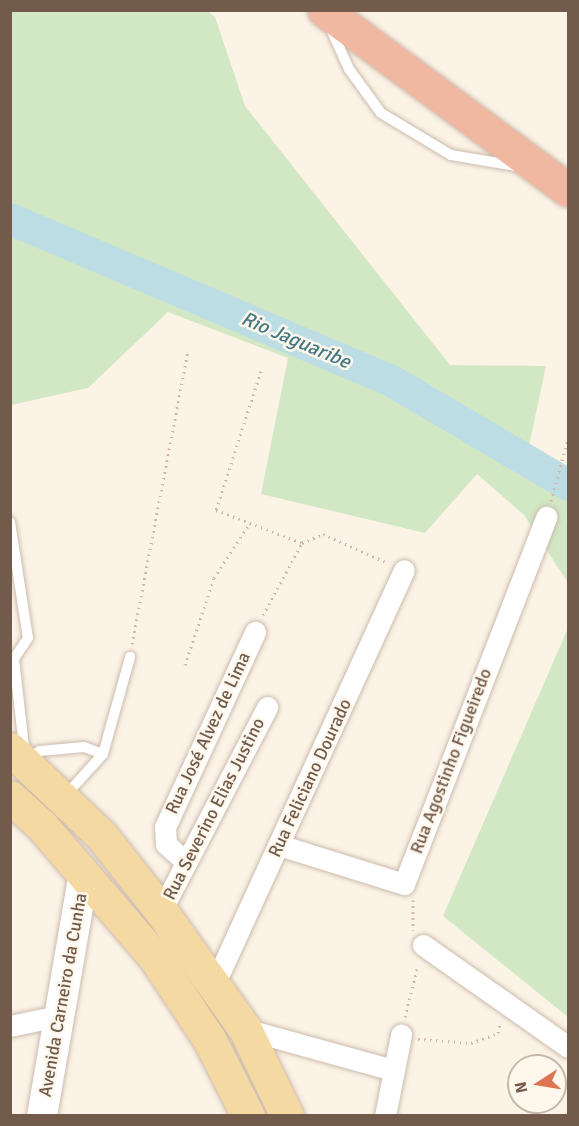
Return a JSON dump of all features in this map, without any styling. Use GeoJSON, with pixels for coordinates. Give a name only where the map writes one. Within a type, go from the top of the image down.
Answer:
{"type":"FeatureCollection","features":[{"type":"Feature","properties":{"kind":"highway"},"geometry":{"type":"LineString","coordinates":[[323,10],[568,190]]}},
{"type":"Feature","properties":{"kind":"highway"},"geometry":{"type":"LineString","coordinates":[[361,10],[462,90],[568,162]]}},
{"type":"Feature","properties":{"kind":"main road"},"geometry":{"type":"LineString","coordinates":[[18,755],[101,835],[161,912],[244,1029],[287,1116]]}},
{"type":"Feature","properties":{"kind":"main road"},"geometry":{"type":"LineString","coordinates":[[10,797],[84,874],[154,956],[209,1039],[248,1116]]}},
{"type":"Feature","properties":{"kind":"street","name":"Rua Agostinho Figueiredo"},"geometry":{"type":"LineString","coordinates":[[279,845],[404,884],[548,511]]}},
{"type":"Feature","properties":{"kind":"street","name":"Rua Feliciano Dourado"},"geometry":{"type":"LineString","coordinates":[[214,985],[404,570]]}},
{"type":"Feature","properties":{"kind":"street","name":"Rua José Alvez de Lima"},"geometry":{"type":"LineString","coordinates":[[186,862],[166,844],[165,827],[255,632]]}},
{"type":"Feature","properties":{"kind":"street","name":"Rua Severino Elias Justino"},"geometry":{"type":"LineString","coordinates":[[161,912],[267,707]]}},
{"type":"Feature","properties":{"kind":"street","name":"Avenida Carneiro da Cunha"},"geometry":{"type":"LineString","coordinates":[[42,1116],[63,1015],[84,874]]}},
{"type":"Feature","properties":{"kind":"street"},"geometry":{"type":"LineString","coordinates":[[423,945],[506,1001],[568,1047]]}},
{"type":"Feature","properties":{"kind":"street"},"geometry":{"type":"LineString","coordinates":[[10,1026],[63,1015]]}},
{"type":"Feature","properties":{"kind":"street"},"geometry":{"type":"LineString","coordinates":[[244,1029],[393,1070]]}},
{"type":"Feature","properties":{"kind":"street"},"geometry":{"type":"LineString","coordinates":[[385,1116],[401,1035]]}},
{"type":"Feature","properties":{"kind":"lane"},"geometry":{"type":"LineString","coordinates":[[323,10],[349,69],[381,113],[452,155],[495,166],[537,167]]}},
{"type":"Feature","properties":{"kind":"lane"},"geometry":{"type":"LineString","coordinates":[[10,522],[28,638],[14,668],[18,755],[84,747],[103,754]]}},
{"type":"Feature","properties":{"kind":"lane"},"geometry":{"type":"LineString","coordinates":[[64,798],[103,754],[130,657]]}},
{"type":"Feature","properties":{"kind":"path"},"geometry":{"type":"LineString","coordinates":[[130,657],[188,351]]}},
{"type":"Feature","properties":{"kind":"path"},"geometry":{"type":"LineString","coordinates":[[261,371],[216,510],[302,543]]}},
{"type":"Feature","properties":{"kind":"path"},"geometry":{"type":"LineString","coordinates":[[548,511],[568,439]]}},
{"type":"Feature","properties":{"kind":"path"},"geometry":{"type":"LineString","coordinates":[[185,665],[213,578],[249,523]]}},
{"type":"Feature","properties":{"kind":"path"},"geometry":{"type":"LineString","coordinates":[[255,632],[302,543],[323,534],[404,570]]}},
{"type":"Feature","properties":{"kind":"path"},"geometry":{"type":"LineString","coordinates":[[413,920],[414,936],[423,945],[401,1035],[458,1045],[478,1041],[498,1033],[506,1001]]}},
{"type":"Feature","properties":{"kind":"green space"},"geometry":{"type":"Polygon","coordinates":[[[206,10],[215,17],[245,106],[450,365],[546,366],[527,455],[568,478],[568,583],[524,515],[477,474],[425,533],[261,494],[288,358],[168,312],[88,388],[11,405],[10,11],[206,10]]]}},
{"type":"Feature","properties":{"kind":"green space"},"geometry":{"type":"Polygon","coordinates":[[[568,628],[568,1017],[443,916],[568,628]]]}},
{"type":"Feature","properties":{"kind":"waterway","name":"Rio Jaguaribe"},"geometry":{"type":"LineString","coordinates":[[10,219],[390,380],[568,485]]}}]}
